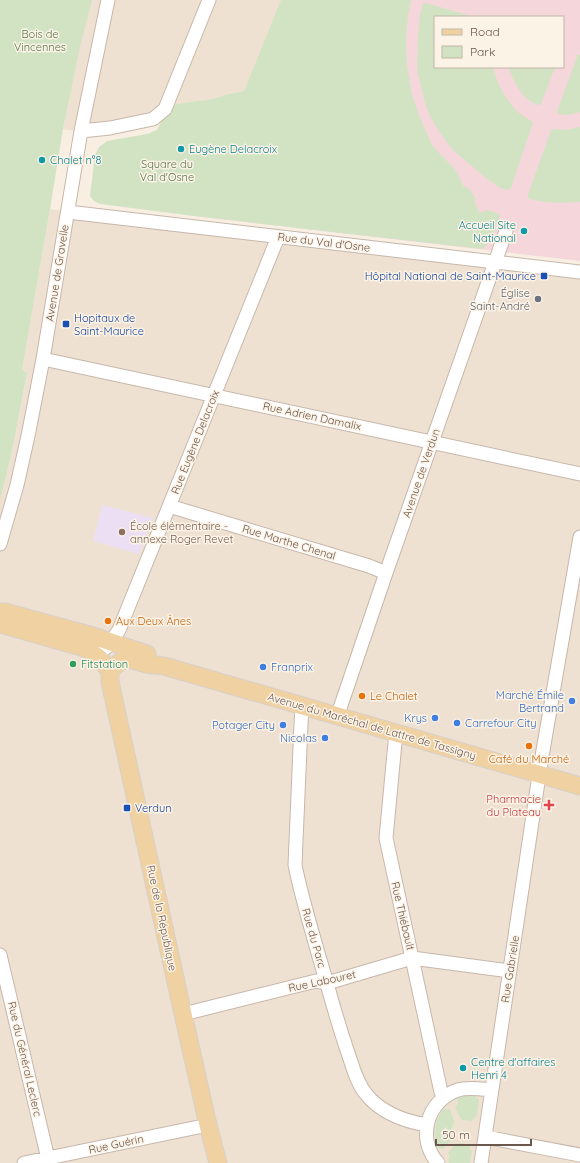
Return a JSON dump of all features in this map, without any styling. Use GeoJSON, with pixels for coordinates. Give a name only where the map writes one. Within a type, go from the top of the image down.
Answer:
{"type":"FeatureCollection","features":[{"type":"Feature","properties":{"kind":"main road","name":"Avenue du Maréchal de Lattre de Tassigny"},"geometry":{"type":"LineString","coordinates":[[0,612],[20,616],[150,656],[164,666]]}},
{"type":"Feature","properties":{"kind":"main road","name":"Avenue du Maréchal de Lattre de Tassigny"},"geometry":{"type":"LineString","coordinates":[[0,624],[85,648],[99,658],[110,671],[119,662],[128,659],[164,666],[580,786]]}},
{"type":"Feature","properties":{"kind":"main road","name":"Rue de la République"},"geometry":{"type":"LineString","coordinates":[[110,671],[110,682],[183,1014],[218,1163]]}},
{"type":"Feature","properties":{"kind":"street","name":"Avenue de Gravelle"},"geometry":{"type":"LineString","coordinates":[[0,544],[17,485],[28,436],[43,359],[81,131],[108,0]]}},
{"type":"Feature","properties":{"kind":"street"},"geometry":{"type":"LineString","coordinates":[[81,131],[104,129],[153,119],[165,109],[208,0]]}},
{"type":"Feature","properties":{"kind":"street","name":"Rue du Val d'Osne"},"geometry":{"type":"LineString","coordinates":[[68,212],[580,272]]}},
{"type":"Feature","properties":{"kind":"street","name":"Avenue de Verdun"},"geometry":{"type":"LineString","coordinates":[[337,716],[431,442],[506,231]]}},
{"type":"Feature","properties":{"kind":"street","name":"Rue Eugène Delacroix"},"geometry":{"type":"LineString","coordinates":[[114,645],[278,237]]}},
{"type":"Feature","properties":{"kind":"street","name":"Rue Adrien Damalix"},"geometry":{"type":"LineString","coordinates":[[43,359],[580,474]]}},
{"type":"Feature","properties":{"kind":"street","name":"Rue Marthe Chenal"},"geometry":{"type":"LineString","coordinates":[[169,506],[386,572]]}},
{"type":"Feature","properties":{"kind":"street","name":"Rue Gabrielle"},"geometry":{"type":"LineString","coordinates":[[481,1163],[539,774],[580,537]]}},
{"type":"Feature","properties":{"kind":"street","name":"Avenue du Maréchal de Lattre de Tassigny"},"geometry":{"type":"LineString","coordinates":[[85,648],[93,647],[103,649],[114,645]]}},
{"type":"Feature","properties":{"kind":"street","name":"Rue du Parc"},"geometry":{"type":"LineString","coordinates":[[302,707],[295,866],[299,885],[347,1051],[364,1093],[375,1104],[396,1117],[427,1125]]}},
{"type":"Feature","properties":{"kind":"street","name":"Rue Thiébault"},"geometry":{"type":"LineString","coordinates":[[396,732],[386,838],[441,1092],[444,1097]]}},
{"type":"Feature","properties":{"kind":"street","name":"Rue du Général Leclerc"},"geometry":{"type":"LineString","coordinates":[[0,955],[48,1161]]}},
{"type":"Feature","properties":{"kind":"street","name":"Rue Labouret"},"geometry":{"type":"LineString","coordinates":[[183,1014],[316,982],[327,983],[412,958],[510,971]]}},
{"type":"Feature","properties":{"kind":"street"},"geometry":{"type":"LineString","coordinates":[[436,1162],[427,1142],[426,1134],[427,1125],[433,1109],[444,1097],[460,1090],[468,1088],[492,1090]]}},
{"type":"Feature","properties":{"kind":"street","name":"Rue Guérin"},"geometry":{"type":"LineString","coordinates":[[24,1163],[48,1161],[208,1125]]}},
{"type":"Feature","properties":{"kind":"street"},"geometry":{"type":"LineString","coordinates":[[485,1137],[580,1155]]}},
{"type":"Feature","properties":{"kind":"shaded area"},"geometry":{"type":"Polygon","coordinates":[[[89,0],[281,0],[244,91],[213,99],[170,105],[153,119],[81,131],[66,130],[63,129],[89,0]]]}},
{"type":"Feature","properties":{"kind":"shaded area"},"geometry":{"type":"Polygon","coordinates":[[[281,0],[580,0],[580,261],[194,216],[281,0]]]}},
{"type":"Feature","properties":{"kind":"shaded area"},"geometry":{"type":"Polygon","coordinates":[[[50,209],[580,275],[580,1163],[0,1163],[0,501],[12,451],[27,374],[22,370],[50,209]]]}},
{"type":"Feature","properties":{"kind":"shaded area","name":"École élémentaire - annexe Roger Revet"},"geometry":{"type":"Polygon","coordinates":[[[102,505],[153,518],[139,554],[93,541],[102,505]]]}},
{"type":"Feature","properties":{"kind":"green space","name":"Bois de Vincennes"},"geometry":{"type":"Polygon","coordinates":[[[0,0],[92,1],[81,42],[63,129],[22,370],[27,373],[12,451],[0,501],[0,0]]]}},
{"type":"Feature","properties":{"kind":"green space","name":"Square du Val d'Osne"},"geometry":{"type":"Polygon","coordinates":[[[281,0],[411,0],[406,42],[407,65],[412,95],[432,145],[455,169],[464,187],[466,186],[470,189],[476,200],[474,201],[480,213],[487,210],[500,214],[495,229],[486,246],[482,249],[194,216],[100,204],[94,201],[90,196],[95,155],[99,147],[107,141],[147,134],[157,130],[169,105],[213,99],[244,91],[281,0]]]}},
{"type":"Feature","properties":{"kind":"green space"},"geometry":{"type":"Polygon","coordinates":[[[426,3],[471,16],[434,16],[434,68],[493,68],[505,97],[521,115],[533,123],[511,188],[509,190],[500,188],[487,179],[454,151],[445,140],[430,116],[425,103],[417,69],[418,36],[420,15],[423,4],[426,3]]]}},
{"type":"Feature","properties":{"kind":"green space"},"geometry":{"type":"Polygon","coordinates":[[[578,54],[580,55],[580,112],[563,115],[557,113],[578,54]]]}},
{"type":"Feature","properties":{"kind":"green space"},"geometry":{"type":"Polygon","coordinates":[[[508,68],[555,68],[540,105],[528,100],[516,84],[508,68]]]}},
{"type":"Feature","properties":{"kind":"green space"},"geometry":{"type":"Polygon","coordinates":[[[580,127],[580,202],[546,202],[527,198],[551,130],[565,130],[580,127]]]}},
{"type":"Feature","properties":{"kind":"green space"},"geometry":{"type":"Polygon","coordinates":[[[466,1095],[475,1095],[476,1098],[479,1099],[477,1116],[472,1121],[462,1120],[455,1107],[458,1103],[457,1098],[466,1095]]]}},
{"type":"Feature","properties":{"kind":"green space"},"geometry":{"type":"Polygon","coordinates":[[[444,1108],[447,1110],[450,1109],[454,1124],[451,1130],[452,1139],[443,1149],[438,1148],[435,1131],[437,1120],[444,1108]]]}},
{"type":"Feature","properties":{"kind":"green space"},"geometry":{"type":"Polygon","coordinates":[[[456,1143],[458,1145],[459,1143],[467,1144],[470,1147],[470,1150],[472,1151],[470,1163],[449,1163],[448,1161],[450,1156],[448,1153],[456,1143]]]}},
{"type":"Feature","properties":{"kind":"place","name":"Eugène Delacroix"},"geometry":{"type":"Point","coordinates":[181,149]}},
{"type":"Feature","properties":{"kind":"place","name":"Chalet n°8"},"geometry":{"type":"Point","coordinates":[42,160]}},
{"type":"Feature","properties":{"kind":"place","name":"Accueil Site National"},"geometry":{"type":"Point","coordinates":[524,231]}},
{"type":"Feature","properties":{"kind":"place","name":"Hôpital National de Saint-Maurice"},"geometry":{"type":"Point","coordinates":[544,276]}},
{"type":"Feature","properties":{"kind":"place","name":"Église Saint-André"},"geometry":{"type":"Point","coordinates":[538,299]}},
{"type":"Feature","properties":{"kind":"place","name":"Hopitaux de Saint-Maurice"},"geometry":{"type":"Point","coordinates":[66,324]}},
{"type":"Feature","properties":{"kind":"place","name":"École élémentaire - annexe Roger Revet"},"geometry":{"type":"Point","coordinates":[122,532]}},
{"type":"Feature","properties":{"kind":"place","name":"Aux Deux Ânes"},"geometry":{"type":"Point","coordinates":[108,621]}},
{"type":"Feature","properties":{"kind":"place","name":"Fitstation"},"geometry":{"type":"Point","coordinates":[73,664]}},
{"type":"Feature","properties":{"kind":"place","name":"Franprix"},"geometry":{"type":"Point","coordinates":[263,667]}},
{"type":"Feature","properties":{"kind":"place","name":"Le Chalet"},"geometry":{"type":"Point","coordinates":[362,696]}},
{"type":"Feature","properties":{"kind":"place","name":"Marché Émile Bertrand"},"geometry":{"type":"Point","coordinates":[572,701]}},
{"type":"Feature","properties":{"kind":"place","name":"Krys"},"geometry":{"type":"Point","coordinates":[435,718]}},
{"type":"Feature","properties":{"kind":"place","name":"Carrefour City"},"geometry":{"type":"Point","coordinates":[457,723]}},
{"type":"Feature","properties":{"kind":"place","name":"Potager City"},"geometry":{"type":"Point","coordinates":[283,725]}},
{"type":"Feature","properties":{"kind":"place","name":"Nicolas"},"geometry":{"type":"Point","coordinates":[325,738]}},
{"type":"Feature","properties":{"kind":"place","name":"Café du Marché"},"geometry":{"type":"Point","coordinates":[529,746]}},
{"type":"Feature","properties":{"kind":"place","name":"Pharmacie du Plateau"},"geometry":{"type":"Point","coordinates":[549,805]}},
{"type":"Feature","properties":{"kind":"place","name":"Verdun"},"geometry":{"type":"Point","coordinates":[127,808]}},
{"type":"Feature","properties":{"kind":"place","name":"Centre d'affaires Henri 4"},"geometry":{"type":"Point","coordinates":[463,1068]}}]}
